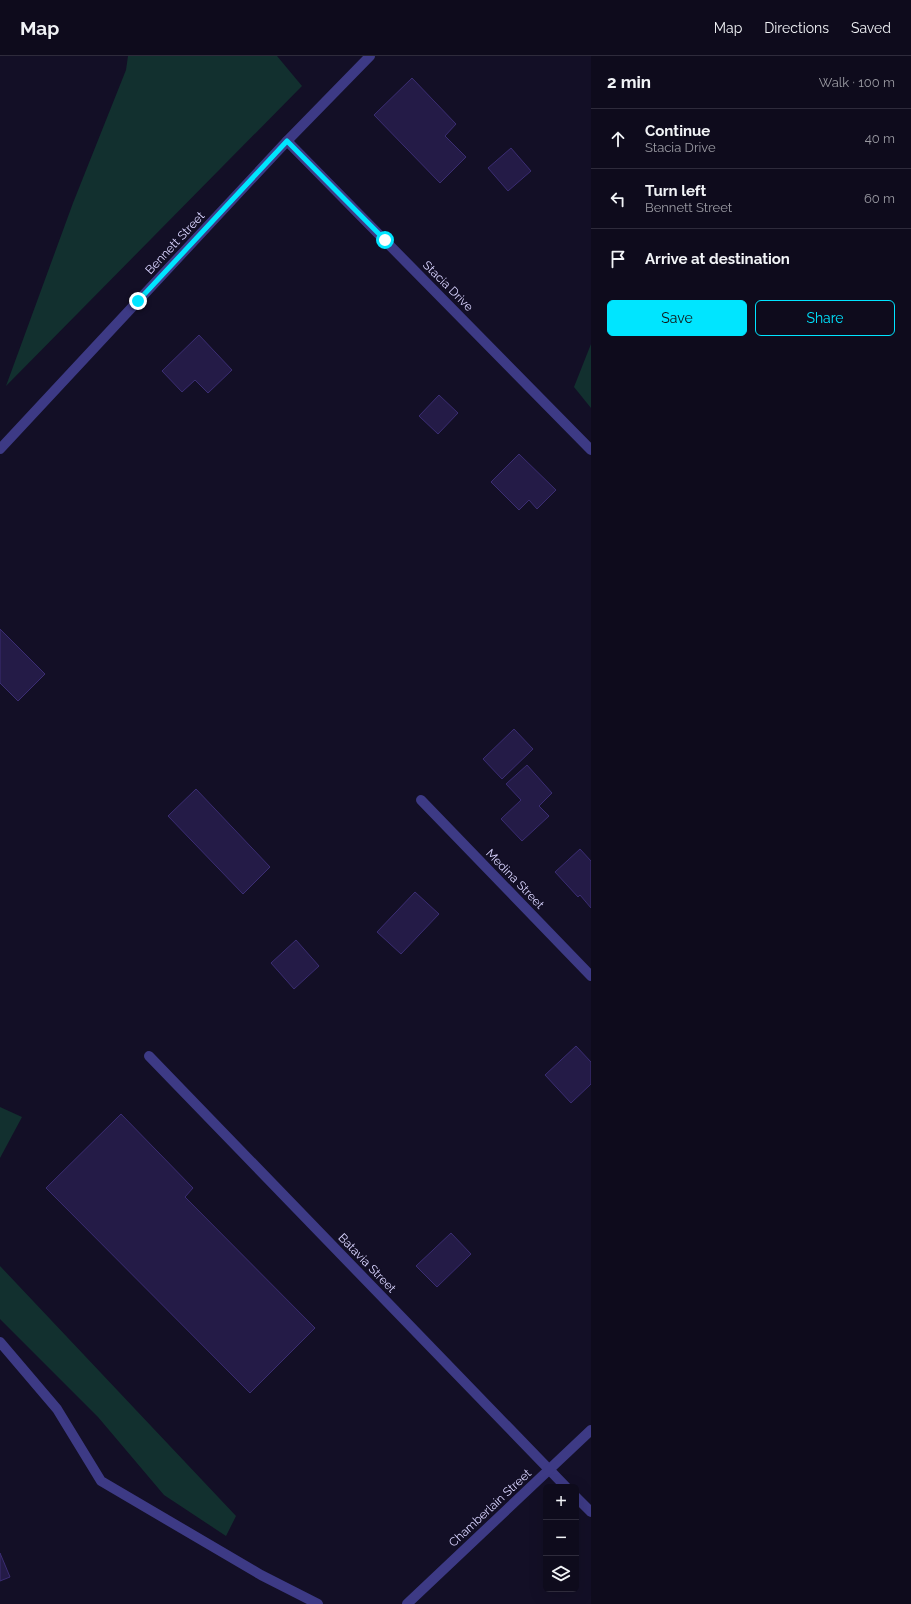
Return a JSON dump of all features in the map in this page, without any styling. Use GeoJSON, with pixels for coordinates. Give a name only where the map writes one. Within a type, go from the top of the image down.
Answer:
{"type":"FeatureCollection","features":[{"type":"Feature","properties":{"kind":"street","name":"Bennett Street"},"geometry":{"type":"LineString","coordinates":[[0,449],[287,141],[370,56]]}},
{"type":"Feature","properties":{"kind":"street","name":"Stacia Drive"},"geometry":{"type":"LineString","coordinates":[[287,141],[591,450]]}},
{"type":"Feature","properties":{"kind":"street","name":"Medina Street"},"geometry":{"type":"LineString","coordinates":[[421,800],[591,976]]}},
{"type":"Feature","properties":{"kind":"street","name":"Batavia Street"},"geometry":{"type":"LineString","coordinates":[[149,1056],[563,1484]]}},
{"type":"Feature","properties":{"kind":"street"},"geometry":{"type":"LineString","coordinates":[[0,1342],[57,1409],[101,1481],[261,1574],[318,1604]]}},
{"type":"Feature","properties":{"kind":"street","name":"Chamberlain Street"},"geometry":{"type":"LineString","coordinates":[[407,1604],[591,1430]]}},
{"type":"Feature","properties":{"kind":"street"},"geometry":{"type":"LineString","coordinates":[[579,1500],[591,1512]]}},
{"type":"Feature","properties":{"kind":"green space"},"geometry":{"type":"Polygon","coordinates":[[[128,56],[277,56],[302,86],[6,386],[73,203],[126,70],[128,56]]]}},
{"type":"Feature","properties":{"kind":"green space"},"geometry":{"type":"Polygon","coordinates":[[[591,344],[591,408],[574,387],[591,344]]]}},
{"type":"Feature","properties":{"kind":"green space"},"geometry":{"type":"Polygon","coordinates":[[[0,1107],[22,1117],[0,1158],[0,1107]]]}},
{"type":"Feature","properties":{"kind":"green space"},"geometry":{"type":"Polygon","coordinates":[[[0,1266],[236,1516],[226,1536],[164,1495],[98,1417],[0,1319],[0,1266]]]}},
{"type":"Feature","properties":{"kind":"building"},"geometry":{"type":"Polygon","coordinates":[[[412,78],[456,124],[445,136],[466,157],[440,183],[374,115],[412,78]]]}},
{"type":"Feature","properties":{"kind":"building"},"geometry":{"type":"Polygon","coordinates":[[[511,148],[531,171],[508,191],[488,168],[511,148]]]}},
{"type":"Feature","properties":{"kind":"building"},"geometry":{"type":"Polygon","coordinates":[[[199,335],[232,370],[208,393],[195,380],[182,392],[162,371],[199,335]]]}},
{"type":"Feature","properties":{"kind":"building"},"geometry":{"type":"Polygon","coordinates":[[[439,395],[458,413],[438,434],[419,416],[439,395]]]}},
{"type":"Feature","properties":{"kind":"building"},"geometry":{"type":"Polygon","coordinates":[[[519,454],[556,490],[537,509],[529,500],[519,510],[491,482],[519,454]]]}},
{"type":"Feature","properties":{"kind":"building"},"geometry":{"type":"Polygon","coordinates":[[[0,629],[45,674],[18,701],[0,683],[0,629]]]}},
{"type":"Feature","properties":{"kind":"building"},"geometry":{"type":"Polygon","coordinates":[[[514,729],[533,749],[502,779],[483,759],[514,729]]]}},
{"type":"Feature","properties":{"kind":"building"},"geometry":{"type":"Polygon","coordinates":[[[527,765],[552,793],[539,806],[549,816],[522,841],[501,819],[521,800],[506,784],[527,765]]]}},
{"type":"Feature","properties":{"kind":"building"},"geometry":{"type":"Polygon","coordinates":[[[196,789],[270,867],[243,894],[168,816],[196,789]]]}},
{"type":"Feature","properties":{"kind":"building"},"geometry":{"type":"Polygon","coordinates":[[[580,849],[591,861],[591,908],[580,895],[578,897],[555,872],[580,849]]]}},
{"type":"Feature","properties":{"kind":"building"},"geometry":{"type":"Polygon","coordinates":[[[415,892],[439,914],[401,954],[377,932],[415,892]]]}},
{"type":"Feature","properties":{"kind":"building"},"geometry":{"type":"Polygon","coordinates":[[[296,940],[319,966],[294,989],[271,963],[296,940]]]}},
{"type":"Feature","properties":{"kind":"building"},"geometry":{"type":"Polygon","coordinates":[[[576,1046],[591,1062],[591,1084],[571,1103],[545,1075],[576,1046]]]}},
{"type":"Feature","properties":{"kind":"building"},"geometry":{"type":"Polygon","coordinates":[[[121,1114],[193,1188],[185,1197],[315,1328],[250,1393],[46,1188],[121,1114]]]}},
{"type":"Feature","properties":{"kind":"building"},"geometry":{"type":"Polygon","coordinates":[[[451,1233],[471,1254],[437,1287],[416,1266],[451,1233]]]}},
{"type":"Feature","properties":{"kind":"building"},"geometry":{"type":"Polygon","coordinates":[[[0,1553],[10,1577],[0,1581],[0,1553]]]}},
{"type":"Feature","properties":{"kind":"route"},"geometry":{"type":"LineString","coordinates":[[138,301],[287,141],[385,240]]}}]}
